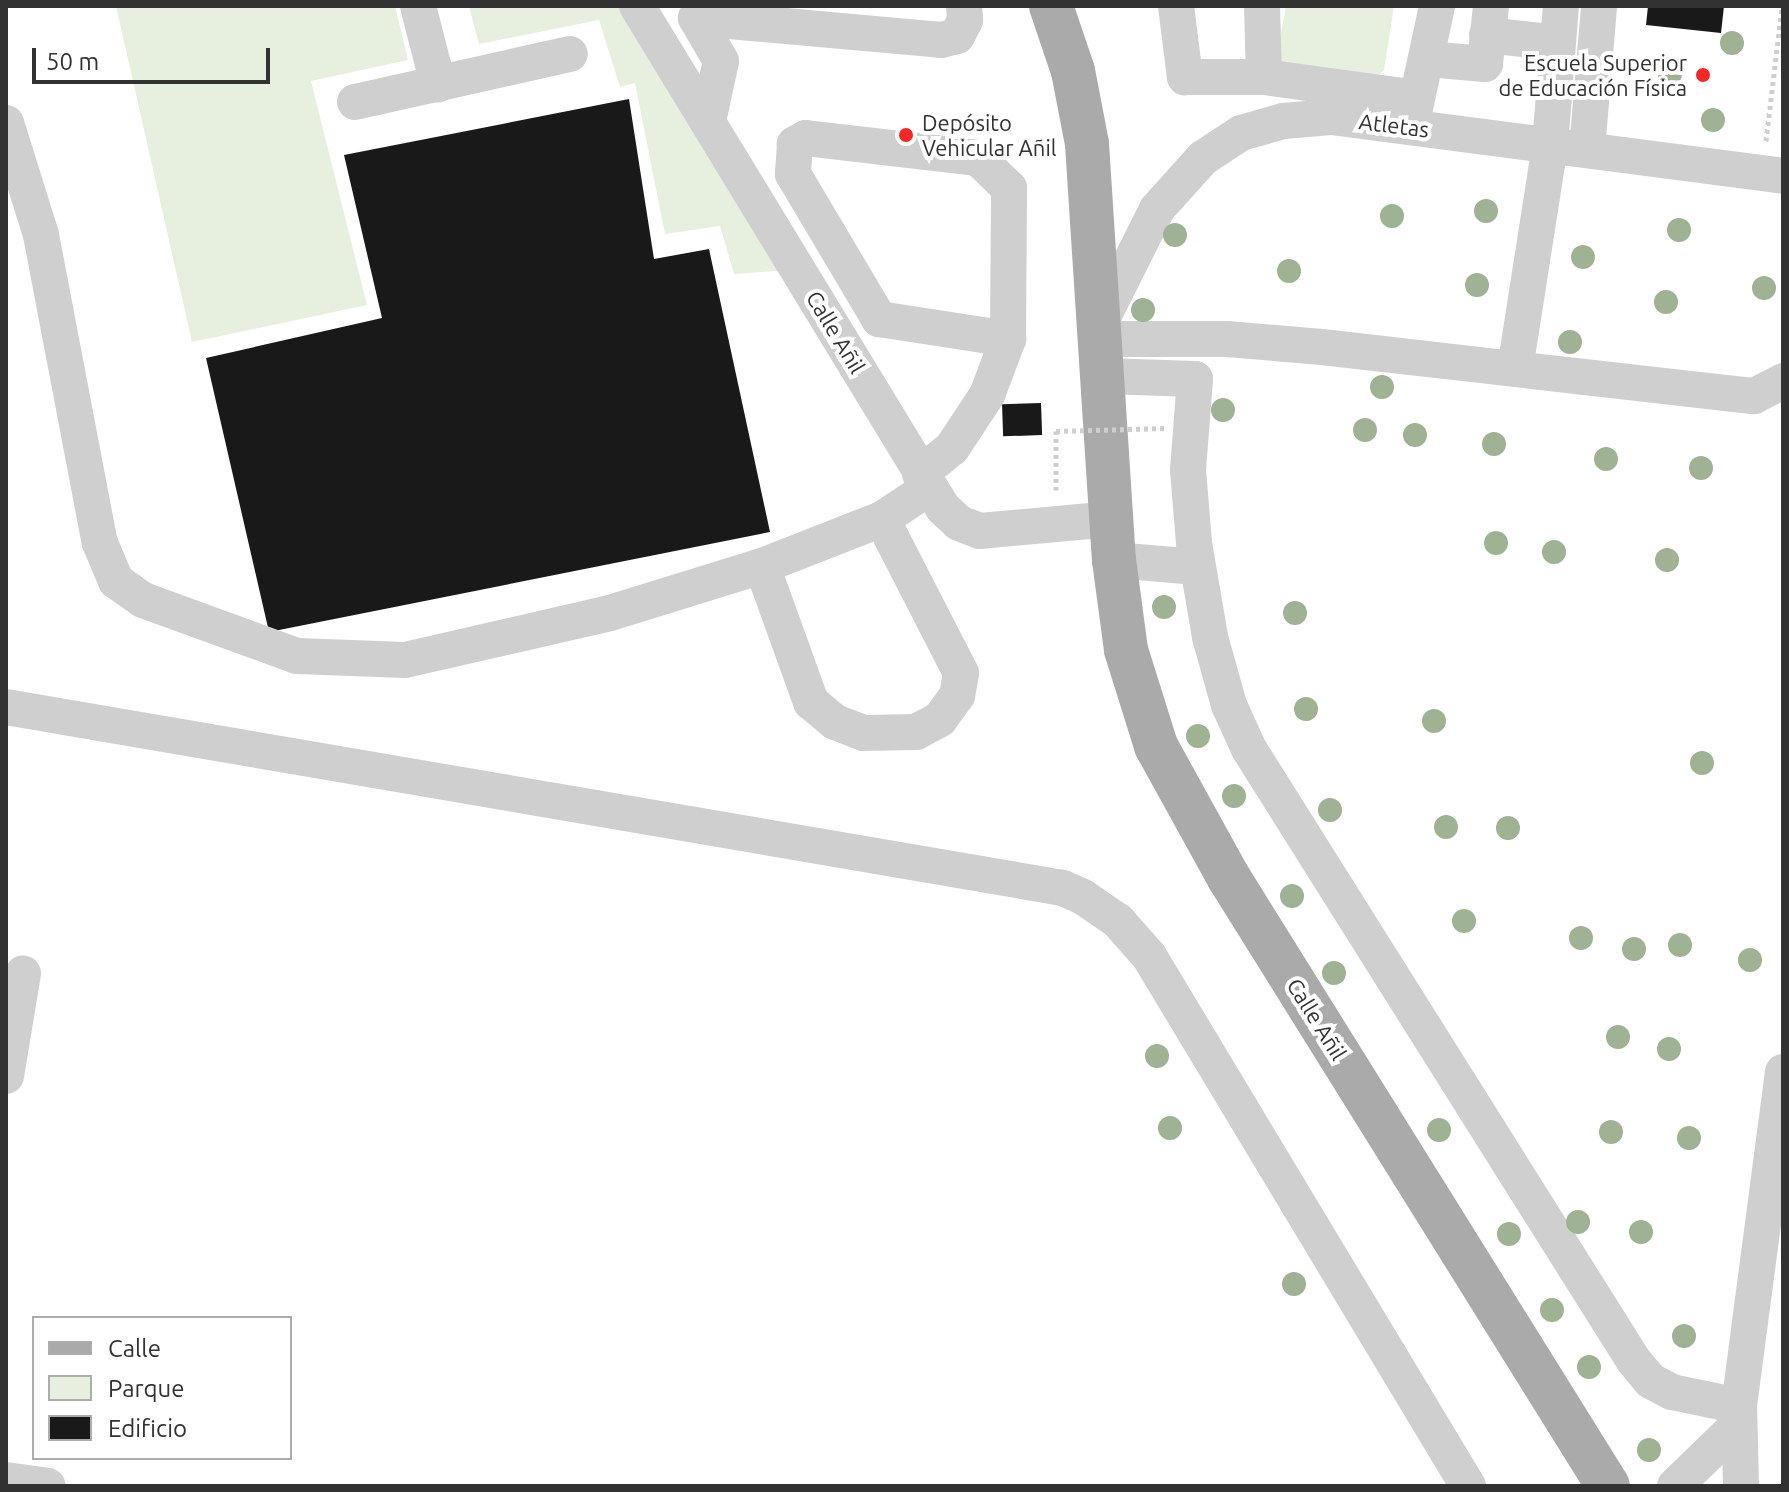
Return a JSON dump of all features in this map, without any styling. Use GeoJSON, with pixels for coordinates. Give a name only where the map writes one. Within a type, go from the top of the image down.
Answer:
{"type":"FeatureCollection","features":[{"type":"Feature","properties":{"kind":"main road","name":"Calle Añil"},"geometry":{"type":"LineString","coordinates":[[1051,6],[1082,107],[1103,345],[1112,540],[1139,699],[1184,804],[1608,1486]]}},
{"type":"Feature","properties":{"kind":"street"},"geometry":{"type":"LineString","coordinates":[[418,6],[438,84]]}},
{"type":"Feature","properties":{"kind":"street","name":"Calle Añil"},"geometry":{"type":"LineString","coordinates":[[637,6],[709,117],[925,481],[959,523],[980,531],[1112,540]]}},
{"type":"Feature","properties":{"kind":"street"},"geometry":{"type":"LineString","coordinates":[[692,12],[941,40],[957,36],[964,6]]}},
{"type":"Feature","properties":{"kind":"street"},"geometry":{"type":"LineString","coordinates":[[1176,6],[1185,77],[1264,77],[1414,113],[1437,6]]}},
{"type":"Feature","properties":{"kind":"street"},"geometry":{"type":"LineString","coordinates":[[1262,6],[1264,77]]}},
{"type":"Feature","properties":{"kind":"street"},"geometry":{"type":"LineString","coordinates":[[1515,369],[1550,145],[1561,6]]}},
{"type":"Feature","properties":{"kind":"street"},"geometry":{"type":"LineString","coordinates":[[1587,150],[1599,6]]}},
{"type":"Feature","properties":{"kind":"street"},"geometry":{"type":"LineString","coordinates":[[692,12],[721,61],[709,117]]}},
{"type":"Feature","properties":{"kind":"street"},"geometry":{"type":"LineString","coordinates":[[1427,59],[1485,64],[1489,21],[1558,43]]}},
{"type":"Feature","properties":{"kind":"street"},"geometry":{"type":"LineString","coordinates":[[355,102],[570,54]]}},
{"type":"Feature","properties":{"kind":"street","name":"Atletas"},"geometry":{"type":"LineString","coordinates":[[1103,345],[1157,209],[1203,158],[1241,133],[1283,121],[1414,113],[1550,145],[1773,175]]}},
{"type":"Feature","properties":{"kind":"street"},"geometry":{"type":"LineString","coordinates":[[6,123],[41,235],[100,543],[116,581],[143,600],[297,656],[405,660],[610,613],[762,566],[882,519],[925,481],[952,448],[987,395],[1008,339],[1013,202],[1009,188],[991,166],[978,158],[806,138],[795,144],[793,174],[879,319],[1008,339]]}},
{"type":"Feature","properties":{"kind":"street"},"geometry":{"type":"LineString","coordinates":[[1103,345],[1227,339],[1754,396],[1783,381]]}},
{"type":"Feature","properties":{"kind":"street"},"geometry":{"type":"LineString","coordinates":[[1103,345],[1195,379],[1188,470],[1197,567],[1229,705],[1249,749],[1570,1264],[1651,1381],[1672,1392],[1739,1416]]}},
{"type":"Feature","properties":{"kind":"street"},"geometry":{"type":"LineString","coordinates":[[762,566],[811,702],[835,722],[864,733],[916,732],[940,719],[957,696],[961,673],[882,519]]}},
{"type":"Feature","properties":{"kind":"street"},"geometry":{"type":"LineString","coordinates":[[1112,540],[1197,567]]}},
{"type":"Feature","properties":{"kind":"street"},"geometry":{"type":"LineString","coordinates":[[6,707],[1063,888],[1083,897],[1118,921],[1149,956],[1468,1486]]}},
{"type":"Feature","properties":{"kind":"street"},"geometry":{"type":"LineString","coordinates":[[6,1076],[23,973]]}},
{"type":"Feature","properties":{"kind":"street"},"geometry":{"type":"LineString","coordinates":[[1741,1486],[1739,1416],[1783,1072]]}},
{"type":"Feature","properties":{"kind":"street"},"geometry":{"type":"LineString","coordinates":[[1675,1486],[1739,1416]]}},
{"type":"Feature","properties":{"kind":"street"},"geometry":{"type":"LineString","coordinates":[[6,1480],[48,1486]]}},
{"type":"Feature","properties":{"kind":"path"},"geometry":{"type":"LineString","coordinates":[[1773,175],[1782,6]]}},
{"type":"Feature","properties":{"kind":"path"},"geometry":{"type":"LineString","coordinates":[[1056,492],[1056,431],[1167,428]]}},
{"type":"Feature","properties":{"kind":"green space"},"geometry":{"type":"Polygon","coordinates":[[[116,6],[395,6],[408,60],[311,81],[367,305],[192,342],[116,6]]]}},
{"type":"Feature","properties":{"kind":"green space"},"geometry":{"type":"Polygon","coordinates":[[[469,6],[620,6],[787,270],[734,274],[720,226],[665,234],[635,83],[620,87],[599,20],[479,44],[469,6]]]}},
{"type":"Feature","properties":{"kind":"green space"},"geometry":{"type":"Polygon","coordinates":[[[1286,6],[1394,6],[1384,70],[1376,78],[1282,63],[1277,55],[1286,6]]]}},
{"type":"Feature","properties":{"kind":"building"},"geometry":{"type":"Polygon","coordinates":[[[1648,6],[1724,6],[1721,33],[1646,25],[1648,6]]]}},
{"type":"Feature","properties":{"kind":"building"},"geometry":{"type":"Polygon","coordinates":[[[629,99],[654,259],[709,249],[770,532],[269,632],[206,358],[382,318],[344,155],[629,99]]]}},
{"type":"Feature","properties":{"kind":"building"},"geometry":{"type":"Polygon","coordinates":[[[1041,403],[1042,435],[1003,436],[1002,404],[1041,403]]]}},
{"type":"Feature","properties":{"kind":"place","name":"Escuela Superior de Educación Física"},"geometry":{"type":"Point","coordinates":[1703,75]}},
{"type":"Feature","properties":{"kind":"place","name":"Depósito Vehicular Añil"},"geometry":{"type":"Point","coordinates":[906,135]}}]}
